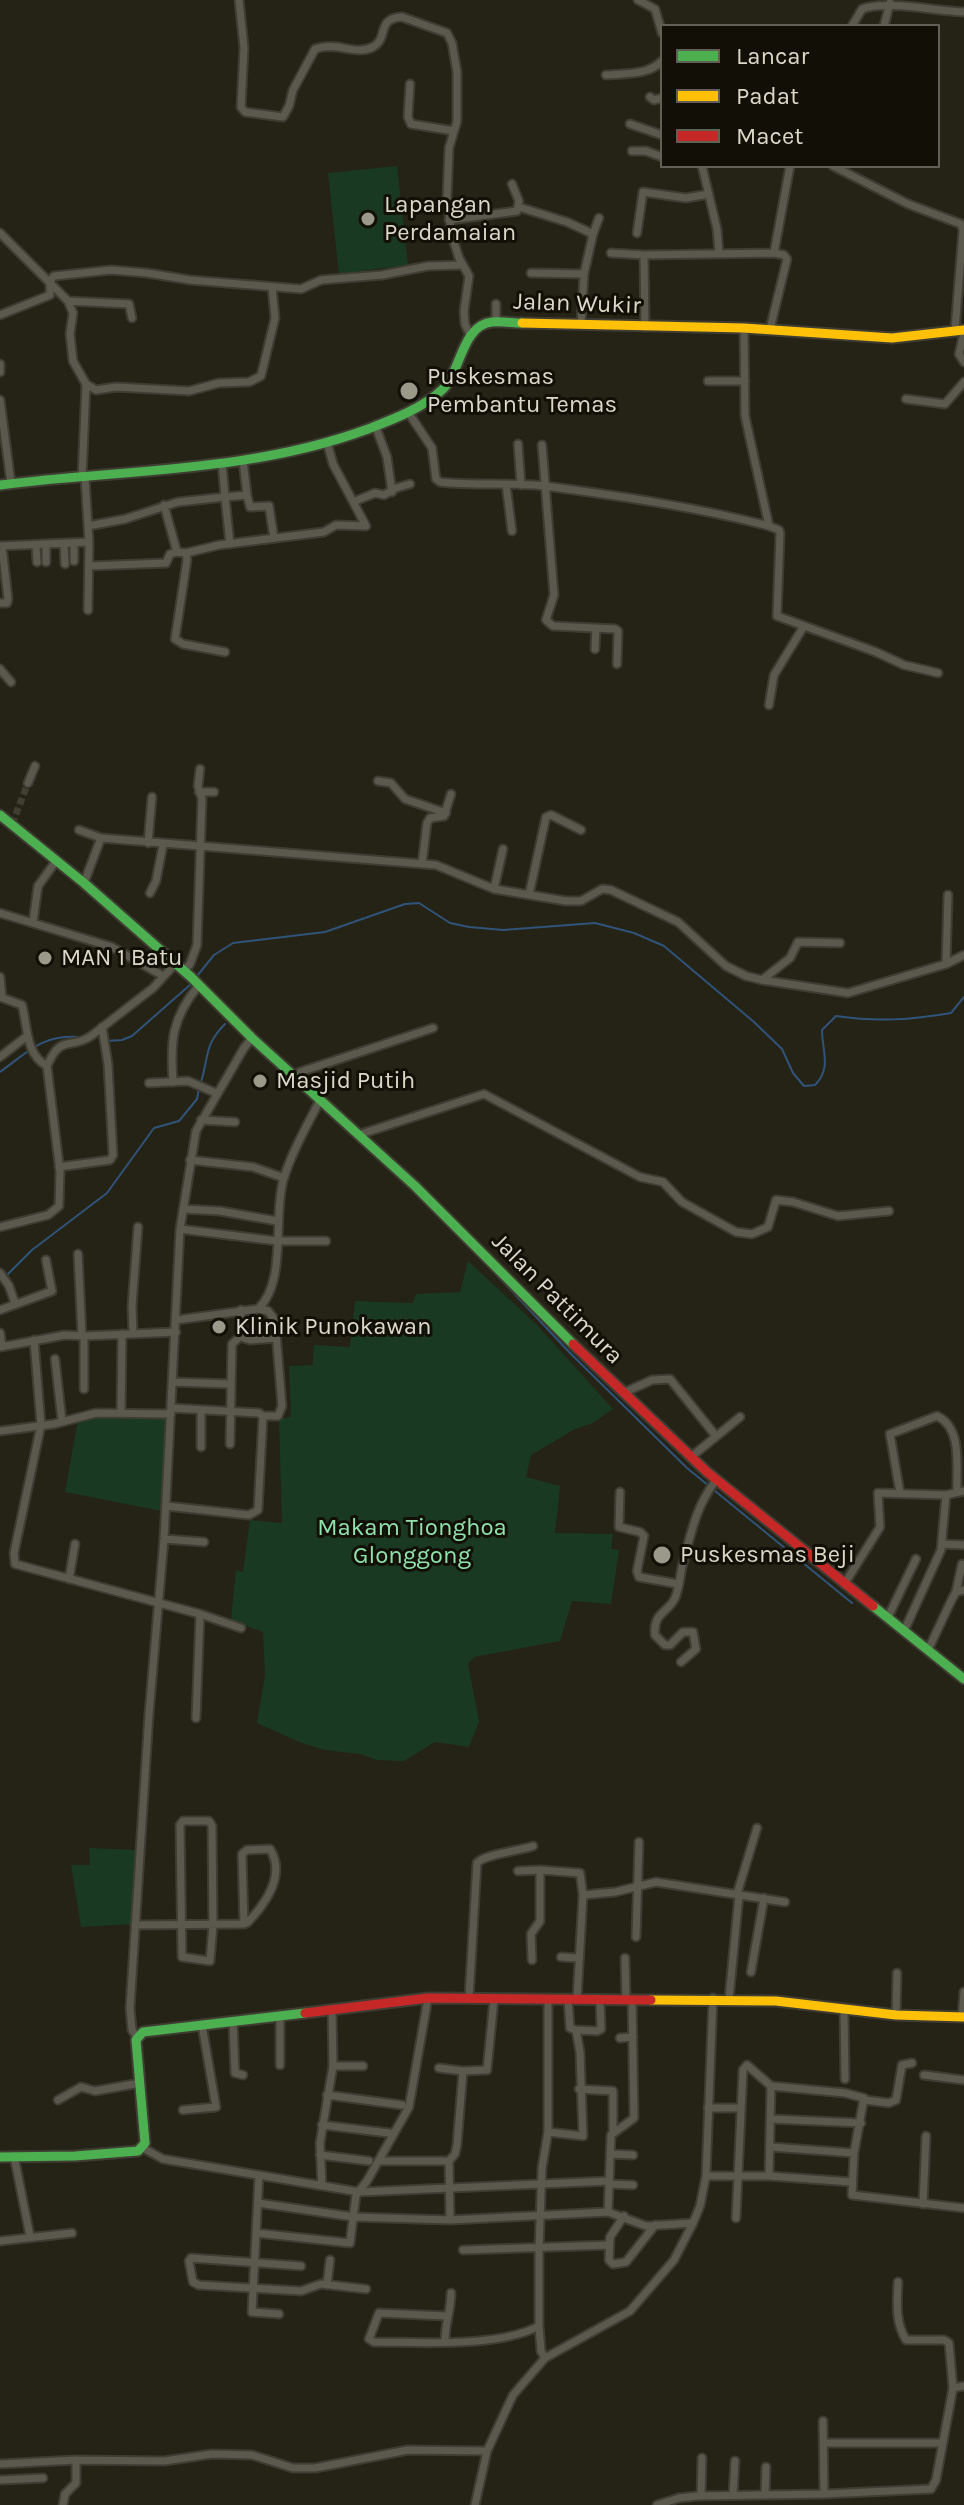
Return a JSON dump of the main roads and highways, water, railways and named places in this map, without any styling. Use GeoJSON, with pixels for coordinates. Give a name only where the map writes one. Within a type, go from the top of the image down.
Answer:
{"type":"FeatureCollection","features":[{"type":"Feature","properties":{"kind":"waterway"},"geometry":{"type":"LineString","coordinates":[[197,976],[214,955],[233,943],[325,932],[405,904],[419,903],[450,923],[469,927],[503,930],[595,923],[634,933],[664,946],[782,1049],[793,1073],[804,1086],[815,1085],[820,1079],[825,1066],[822,1030],[836,1016],[880,1020],[951,1013],[964,997]]}},
{"type":"Feature","properties":{"kind":"waterway"},"geometry":{"type":"LineString","coordinates":[[106,1041],[132,1036],[191,984]]}},
{"type":"Feature","properties":{"kind":"waterway"},"geometry":{"type":"LineString","coordinates":[[201,1082],[210,1045],[225,1024]]}},
{"type":"Feature","properties":{"kind":"waterway"},"geometry":{"type":"LineString","coordinates":[[0,1072],[45,1041],[80,1037]]}},
{"type":"Feature","properties":{"kind":"waterway"},"geometry":{"type":"LineString","coordinates":[[6,1276],[32,1250],[107,1193],[154,1128],[179,1121],[197,1099],[199,1088]]}},
{"type":"Feature","properties":{"kind":"waterway"},"geometry":{"type":"LineString","coordinates":[[493,1271],[570,1353],[687,1468],[852,1603]]}},
{"type":"Feature","properties":{"kind":"tunnel"},"geometry":{"type":"LineString","coordinates":[[12,824],[28,783]]}},
{"type":"Feature","properties":{"kind":"place","name":"Lapangan Perdamaian"},"geometry":{"type":"Point","coordinates":[368,219]}},
{"type":"Feature","properties":{"kind":"place","name":"Puskesmas Pembantu Temas"},"geometry":{"type":"Point","coordinates":[409,391]}},
{"type":"Feature","properties":{"kind":"place","name":"MAN 1 Batu"},"geometry":{"type":"Point","coordinates":[45,958]}},
{"type":"Feature","properties":{"kind":"place","name":"Masjid Putih"},"geometry":{"type":"Point","coordinates":[260,1081]}},
{"type":"Feature","properties":{"kind":"place","name":"Klinik Punokawan"},"geometry":{"type":"Point","coordinates":[219,1327]}},
{"type":"Feature","properties":{"kind":"place","name":"Puskesmas Beji"},"geometry":{"type":"Point","coordinates":[662,1555]}},
{"type":"Feature","properties":{"kind":"park label","name":"Makam Tionghoa Glonggong"},"geometry":{"type":"Point","coordinates":[412,1542]}}]}
